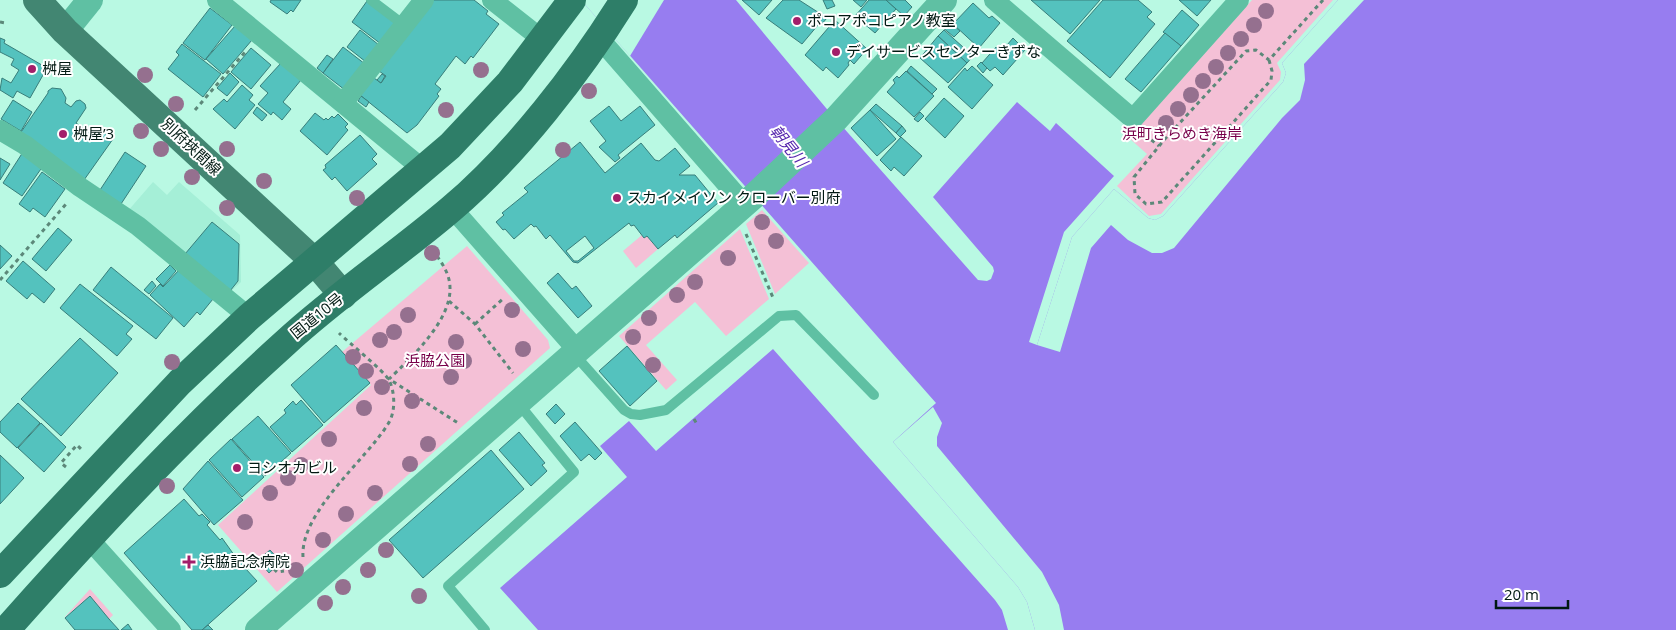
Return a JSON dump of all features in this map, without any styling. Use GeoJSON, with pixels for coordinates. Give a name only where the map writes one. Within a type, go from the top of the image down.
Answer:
{"type":"FeatureCollection","features":[{"type":"Feature","properties":{"kind":"highway"},"geometry":{"type":"LineString","coordinates":[[0,574],[164,397],[249,317],[424,170],[483,113],[543,40],[572,0]]}},
{"type":"Feature","properties":{"kind":"highway","name":"国道10号"},"geometry":{"type":"LineString","coordinates":[[6,630],[88,538],[228,397],[286,342],[452,208],[543,113],[624,0]]}},
{"type":"Feature","properties":{"kind":"main road","name":"別府挾間線"},"geometry":{"type":"LineString","coordinates":[[37,0],[65,31],[315,262],[343,295]]}},
{"type":"Feature","properties":{"kind":"street"},"geometry":{"type":"LineString","coordinates":[[65,31],[90,0]]}},
{"type":"Feature","properties":{"kind":"street"},"geometry":{"type":"LineString","coordinates":[[217,0],[424,170]]}},
{"type":"Feature","properties":{"kind":"street"},"geometry":{"type":"LineString","coordinates":[[343,103],[424,0]]}},
{"type":"Feature","properties":{"kind":"street"},"geometry":{"type":"LineString","coordinates":[[492,0],[543,40]]}},
{"type":"Feature","properties":{"kind":"street"},"geometry":{"type":"LineString","coordinates":[[258,630],[744,204],[836,119],[944,0]]}},
{"type":"Feature","properties":{"kind":"street"},"geometry":{"type":"LineString","coordinates":[[994,0],[1133,119],[1238,0]]}},
{"type":"Feature","properties":{"kind":"street"},"geometry":{"type":"LineString","coordinates":[[602,33],[744,204]]}},
{"type":"Feature","properties":{"kind":"street"},"geometry":{"type":"LineString","coordinates":[[0,130],[25,145],[80,187],[138,226],[249,317]]}},
{"type":"Feature","properties":{"kind":"street"},"geometry":{"type":"LineString","coordinates":[[452,208],[576,351]]}},
{"type":"Feature","properties":{"kind":"street"},"geometry":{"type":"LineString","coordinates":[[88,538],[171,630]]}},
{"type":"Feature","properties":{"kind":"lane"},"geometry":{"type":"LineString","coordinates":[[371,0],[404,25]]}},
{"type":"Feature","properties":{"kind":"lane"},"geometry":{"type":"LineString","coordinates":[[576,351],[624,410],[630,414],[640,415],[666,410],[779,316],[796,315],[874,395]]}},
{"type":"Feature","properties":{"kind":"lane"},"geometry":{"type":"LineString","coordinates":[[486,630],[448,586],[574,472],[523,397]]}},
{"type":"Feature","properties":{"kind":"path"},"geometry":{"type":"LineString","coordinates":[[1269,60],[1323,0]]}},
{"type":"Feature","properties":{"kind":"path"},"geometry":{"type":"LineString","coordinates":[[0,22],[6,23]]}},
{"type":"Feature","properties":{"kind":"path"},"geometry":{"type":"LineString","coordinates":[[195,110],[260,34]]}},
{"type":"Feature","properties":{"kind":"path"},"geometry":{"type":"LineString","coordinates":[[1256,50],[1269,60],[1272,71],[1271,80],[1162,202],[1146,204],[1135,194],[1134,177],[1154,152],[1246,51],[1256,50]]}},
{"type":"Feature","properties":{"kind":"path"},"geometry":{"type":"LineString","coordinates":[[0,280],[80,187]]}},
{"type":"Feature","properties":{"kind":"path"},"geometry":{"type":"LineString","coordinates":[[744,204],[743,226],[779,316]]}},
{"type":"Feature","properties":{"kind":"path"},"geometry":{"type":"LineString","coordinates":[[389,379],[422,346],[437,324],[449,301],[448,274],[437,256]]}},
{"type":"Feature","properties":{"kind":"path"},"geometry":{"type":"LineString","coordinates":[[475,324],[519,284]]}},
{"type":"Feature","properties":{"kind":"path"},"geometry":{"type":"LineString","coordinates":[[449,301],[475,324],[523,397]]}},
{"type":"Feature","properties":{"kind":"path"},"geometry":{"type":"LineString","coordinates":[[339,333],[389,379],[463,426],[475,439]]}},
{"type":"Feature","properties":{"kind":"path"},"geometry":{"type":"LineString","coordinates":[[303,563],[304,541],[315,520],[336,488],[389,423],[394,401],[389,379]]}},
{"type":"Feature","properties":{"kind":"path"},"geometry":{"type":"LineString","coordinates":[[694,419],[698,426]]}},
{"type":"Feature","properties":{"kind":"path"},"geometry":{"type":"LineString","coordinates":[[61,463],[77,445],[81,448],[66,466]]}},
{"type":"Feature","properties":{"kind":"shaded area"},"geometry":{"type":"Polygon","coordinates":[[[153,182],[167,195],[179,182],[240,235],[241,282],[228,294],[127,212],[153,182]]]}},
{"type":"Feature","properties":{"kind":"green space","name":"浜町きらめき海岸"},"geometry":{"type":"Polygon","coordinates":[[[1252,0],[1333,0],[1277,63],[1281,72],[1280,80],[1161,214],[1149,216],[1117,186],[1147,154],[1129,138],[1252,0]]]}},
{"type":"Feature","properties":{"kind":"green space"},"geometry":{"type":"Polygon","coordinates":[[[762,210],[809,263],[775,294],[746,224],[762,210]]]}},
{"type":"Feature","properties":{"kind":"green space"},"geometry":{"type":"Polygon","coordinates":[[[740,229],[769,299],[726,336],[695,302],[646,345],[677,380],[666,390],[619,336],[740,229]]]}},
{"type":"Feature","properties":{"kind":"green space"},"geometry":{"type":"Polygon","coordinates":[[[642,235],[647,236],[658,249],[636,268],[623,251],[642,235]]]}},
{"type":"Feature","properties":{"kind":"green space","name":"浜脇公園"},"geometry":{"type":"Polygon","coordinates":[[[467,246],[548,340],[550,348],[277,592],[218,525],[371,385],[342,352],[467,246]]]}},
{"type":"Feature","properties":{"kind":"green space"},"geometry":{"type":"Polygon","coordinates":[[[90,589],[113,615],[109,619],[90,596],[64,618],[90,589]]]}},
{"type":"Feature","properties":{"kind":"water","name":"朝見川"},"geometry":{"type":"Polygon","coordinates":[[[581,0],[736,0],[826,108],[978,280],[987,281],[991,279],[994,271],[993,267],[933,197],[1017,102],[1050,131],[1056,123],[1114,176],[1064,232],[1029,342],[1037,345],[1072,237],[1114,189],[1148,218],[1155,220],[1163,216],[1283,82],[1286,73],[1282,63],[1338,0],[1676,0],[1676,630],[1035,630],[1027,602],[1018,587],[893,442],[936,403],[581,0]]]}},
{"type":"Feature","properties":{"kind":"water"},"geometry":{"type":"Polygon","coordinates":[[[773,349],[995,600],[1002,610],[1008,630],[538,630],[500,588],[627,477],[600,446],[629,421],[656,451],[773,349]]]}},
{"type":"Feature","properties":{"kind":"pier"},"geometry":{"type":"Polygon","coordinates":[[[581,0],[664,0],[630,56],[581,0]]]}},
{"type":"Feature","properties":{"kind":"pier"},"geometry":{"type":"Polygon","coordinates":[[[1338,0],[1364,0],[1304,64],[1305,80],[1300,100],[1282,118],[1174,248],[1162,253],[1152,253],[1128,240],[1111,225],[1091,248],[1060,352],[1037,345],[1072,237],[1114,189],[1148,218],[1155,220],[1163,216],[1283,82],[1286,73],[1282,63],[1338,0]]]}},
{"type":"Feature","properties":{"kind":"pier"},"geometry":{"type":"Polygon","coordinates":[[[933,407],[942,423],[937,437],[937,446],[1042,572],[1059,605],[1064,630],[1035,630],[1027,602],[1018,587],[893,442],[933,407]]]}},
{"type":"Feature","properties":{"kind":"building"},"geometry":{"type":"Polygon","coordinates":[[[271,0],[301,0],[293,12],[291,10],[287,14],[270,2],[271,0]]]}},
{"type":"Feature","properties":{"kind":"building"},"geometry":{"type":"Polygon","coordinates":[[[432,0],[474,0],[488,11],[486,14],[499,24],[473,58],[471,56],[465,64],[456,56],[435,84],[441,89],[437,94],[439,96],[417,125],[407,133],[360,95],[374,78],[381,83],[386,76],[379,71],[432,0]]]}},
{"type":"Feature","properties":{"kind":"building"},"geometry":{"type":"Polygon","coordinates":[[[742,0],[772,0],[759,15],[742,0]]]}},
{"type":"Feature","properties":{"kind":"building","name":"ポコアポコピアノ教室"},"geometry":{"type":"Polygon","coordinates":[[[783,0],[799,0],[827,18],[820,26],[818,25],[802,44],[766,18],[783,0]]]}},
{"type":"Feature","properties":{"kind":"building"},"geometry":{"type":"Polygon","coordinates":[[[823,0],[832,0],[835,6],[827,9],[823,0]]]}},
{"type":"Feature","properties":{"kind":"building"},"geometry":{"type":"Polygon","coordinates":[[[853,0],[867,0],[861,7],[853,0]]]}},
{"type":"Feature","properties":{"kind":"building"},"geometry":{"type":"Polygon","coordinates":[[[869,0],[886,0],[896,9],[875,33],[855,16],[869,0]]]}},
{"type":"Feature","properties":{"kind":"building"},"geometry":{"type":"Polygon","coordinates":[[[886,0],[905,0],[912,7],[904,16],[886,0]]]}},
{"type":"Feature","properties":{"kind":"building"},"geometry":{"type":"Polygon","coordinates":[[[1031,0],[1100,0],[1070,34],[1031,0]]]}},
{"type":"Feature","properties":{"kind":"building"},"geometry":{"type":"Polygon","coordinates":[[[1103,0],[1138,0],[1152,12],[1147,17],[1155,24],[1110,78],[1067,41],[1103,0]]]}},
{"type":"Feature","properties":{"kind":"building"},"geometry":{"type":"Polygon","coordinates":[[[1179,0],[1211,0],[1197,16],[1179,0]]]}},
{"type":"Feature","properties":{"kind":"building"},"geometry":{"type":"Polygon","coordinates":[[[367,1],[396,22],[381,44],[352,22],[367,1]]]}},
{"type":"Feature","properties":{"kind":"building"},"geometry":{"type":"Polygon","coordinates":[[[973,3],[989,18],[992,16],[1000,23],[979,48],[953,24],[973,3]]]}},
{"type":"Feature","properties":{"kind":"building"},"geometry":{"type":"Polygon","coordinates":[[[210,8],[232,25],[205,60],[183,43],[210,8]]]}},
{"type":"Feature","properties":{"kind":"building"},"geometry":{"type":"Polygon","coordinates":[[[1182,10],[1199,25],[1181,46],[1163,32],[1182,10]]]}},
{"type":"Feature","properties":{"kind":"building","name":"デイサービスセンターきずな"},"geometry":{"type":"Polygon","coordinates":[[[835,20],[867,49],[854,64],[850,60],[849,65],[838,78],[826,67],[823,71],[805,55],[835,20]]]}},
{"type":"Feature","properties":{"kind":"building"},"geometry":{"type":"Polygon","coordinates":[[[948,21],[960,31],[954,37],[942,27],[948,21]]]}},
{"type":"Feature","properties":{"kind":"building"},"geometry":{"type":"Polygon","coordinates":[[[235,26],[252,40],[223,74],[206,59],[235,26]]]}},
{"type":"Feature","properties":{"kind":"building"},"geometry":{"type":"Polygon","coordinates":[[[360,30],[379,45],[366,62],[347,47],[360,30]]]}},
{"type":"Feature","properties":{"kind":"building"},"geometry":{"type":"Polygon","coordinates":[[[944,30],[973,56],[967,63],[938,36],[944,30]]]}},
{"type":"Feature","properties":{"kind":"building"},"geometry":{"type":"Polygon","coordinates":[[[1165,33],[1181,46],[1141,92],[1125,79],[1165,33]]]}},
{"type":"Feature","properties":{"kind":"building"},"geometry":{"type":"Polygon","coordinates":[[[938,36],[967,63],[948,83],[920,58],[938,36]]]}},
{"type":"Feature","properties":{"kind":"building","name":"桝屋"},"geometry":{"type":"Polygon","coordinates":[[[0,38],[5,40],[4,43],[47,68],[30,98],[17,91],[13,98],[0,90],[2,78],[11,83],[19,70],[11,65],[14,59],[0,52],[0,38]]]}},
{"type":"Feature","properties":{"kind":"building"},"geometry":{"type":"Polygon","coordinates":[[[1013,38],[1025,50],[1003,75],[995,67],[990,71],[982,63],[996,47],[1001,52],[1013,38]]]}},
{"type":"Feature","properties":{"kind":"building"},"geometry":{"type":"Polygon","coordinates":[[[182,44],[221,74],[203,97],[168,69],[179,55],[176,52],[182,44]]]}},
{"type":"Feature","properties":{"kind":"building"},"geometry":{"type":"Polygon","coordinates":[[[343,47],[365,64],[345,90],[323,73],[343,47]]]}},
{"type":"Feature","properties":{"kind":"building"},"geometry":{"type":"Polygon","coordinates":[[[251,48],[271,65],[251,89],[231,72],[251,48]]]}},
{"type":"Feature","properties":{"kind":"building"},"geometry":{"type":"Polygon","coordinates":[[[327,55],[333,59],[323,73],[317,68],[327,55]]]}},
{"type":"Feature","properties":{"kind":"building"},"geometry":{"type":"Polygon","coordinates":[[[981,62],[987,68],[983,73],[977,66],[981,62]]]}},
{"type":"Feature","properties":{"kind":"building"},"geometry":{"type":"Polygon","coordinates":[[[281,63],[301,80],[283,102],[291,109],[282,120],[273,112],[271,115],[258,104],[268,93],[260,86],[281,63]]]}},
{"type":"Feature","properties":{"kind":"building"},"geometry":{"type":"Polygon","coordinates":[[[911,66],[937,89],[932,94],[907,71],[911,66]]]}},
{"type":"Feature","properties":{"kind":"building"},"geometry":{"type":"Polygon","coordinates":[[[972,66],[993,85],[972,109],[948,87],[965,68],[967,71],[972,66]]]}},
{"type":"Feature","properties":{"kind":"building"},"geometry":{"type":"Polygon","coordinates":[[[906,71],[934,96],[914,117],[887,92],[895,83],[893,80],[897,76],[899,78],[906,71]]]}},
{"type":"Feature","properties":{"kind":"building"},"geometry":{"type":"Polygon","coordinates":[[[230,73],[239,82],[227,96],[217,88],[230,73]]]}},
{"type":"Feature","properties":{"kind":"building"},"geometry":{"type":"Polygon","coordinates":[[[382,74],[385,76],[381,83],[377,80],[382,74]]]}},
{"type":"Feature","properties":{"kind":"building"},"geometry":{"type":"Polygon","coordinates":[[[242,85],[253,95],[249,100],[255,105],[235,129],[213,109],[224,99],[227,102],[242,85]]]}},
{"type":"Feature","properties":{"kind":"building","name":"桝屋’3"},"geometry":{"type":"Polygon","coordinates":[[[52,88],[61,89],[66,98],[65,103],[71,107],[76,101],[80,100],[85,104],[86,108],[76,123],[89,132],[92,127],[96,127],[113,139],[84,180],[19,135],[48,91],[52,88]]]}},
{"type":"Feature","properties":{"kind":"building"},"geometry":{"type":"Polygon","coordinates":[[[361,96],[369,102],[366,107],[358,101],[361,96]]]}},
{"type":"Feature","properties":{"kind":"building"},"geometry":{"type":"Polygon","coordinates":[[[944,98],[964,116],[945,138],[925,119],[944,98]]]}},
{"type":"Feature","properties":{"kind":"building"},"geometry":{"type":"Polygon","coordinates":[[[13,100],[32,112],[21,131],[1,119],[13,100]]]}},
{"type":"Feature","properties":{"kind":"building"},"geometry":{"type":"Polygon","coordinates":[[[876,104],[902,126],[896,133],[870,110],[876,104]]]}},
{"type":"Feature","properties":{"kind":"building"},"geometry":{"type":"Polygon","coordinates":[[[609,106],[621,121],[640,106],[655,125],[618,155],[620,158],[615,162],[599,147],[606,141],[590,121],[609,106]]]}},
{"type":"Feature","properties":{"kind":"building"},"geometry":{"type":"Polygon","coordinates":[[[257,107],[267,115],[262,121],[253,113],[257,107]]]}},
{"type":"Feature","properties":{"kind":"building"},"geometry":{"type":"Polygon","coordinates":[[[870,110],[896,139],[877,156],[851,128],[870,110]]]}},
{"type":"Feature","properties":{"kind":"building"},"geometry":{"type":"Polygon","coordinates":[[[920,112],[924,116],[918,122],[914,119],[920,112]]]}},
{"type":"Feature","properties":{"kind":"building"},"geometry":{"type":"Polygon","coordinates":[[[315,113],[324,120],[326,118],[328,120],[332,116],[334,118],[338,114],[348,124],[345,127],[348,130],[327,155],[300,131],[315,113]]]}},
{"type":"Feature","properties":{"kind":"building"},"geometry":{"type":"Polygon","coordinates":[[[902,126],[906,131],[900,137],[896,133],[902,126]]]}},
{"type":"Feature","properties":{"kind":"building"},"geometry":{"type":"Polygon","coordinates":[[[360,135],[377,154],[372,159],[377,164],[347,191],[335,177],[332,180],[323,170],[326,168],[325,165],[360,135]]]}},
{"type":"Feature","properties":{"kind":"building"},"geometry":{"type":"Polygon","coordinates":[[[901,137],[922,156],[904,176],[894,167],[891,171],[880,160],[901,137]]]}},
{"type":"Feature","properties":{"kind":"building","name":"スカイメイソン クローバー別府"},"geometry":{"type":"Polygon","coordinates":[[[580,142],[605,173],[641,143],[655,160],[659,161],[675,148],[690,166],[679,175],[695,175],[718,203],[677,238],[675,235],[658,249],[647,236],[644,238],[634,225],[631,226],[629,223],[578,263],[573,262],[550,235],[546,239],[536,226],[534,227],[531,224],[514,239],[496,222],[504,215],[502,213],[528,192],[524,188],[580,142]],[[585,236],[566,251],[574,261],[578,261],[594,248],[585,236]]]}},
{"type":"Feature","properties":{"kind":"building"},"geometry":{"type":"Polygon","coordinates":[[[23,152],[43,166],[22,196],[3,183],[23,152]]]}},
{"type":"Feature","properties":{"kind":"building"},"geometry":{"type":"Polygon","coordinates":[[[125,152],[146,166],[119,207],[98,193],[125,152]]]}},
{"type":"Feature","properties":{"kind":"building"},"geometry":{"type":"Polygon","coordinates":[[[0,158],[10,164],[0,180],[0,158]]]}},
{"type":"Feature","properties":{"kind":"building"},"geometry":{"type":"Polygon","coordinates":[[[42,172],[65,189],[45,217],[33,208],[30,212],[19,204],[42,172]]]}},
{"type":"Feature","properties":{"kind":"building"},"geometry":{"type":"Polygon","coordinates":[[[212,222],[239,244],[238,281],[230,291],[185,254],[212,222]]]}},
{"type":"Feature","properties":{"kind":"building"},"geometry":{"type":"Polygon","coordinates":[[[58,228],[72,240],[46,271],[32,259],[58,228]]]}},
{"type":"Feature","properties":{"kind":"building"},"geometry":{"type":"Polygon","coordinates":[[[0,245],[12,256],[0,269],[0,245]]]}},
{"type":"Feature","properties":{"kind":"building"},"geometry":{"type":"Polygon","coordinates":[[[23,261],[55,289],[44,303],[32,293],[27,299],[6,281],[23,261]]]}},
{"type":"Feature","properties":{"kind":"building"},"geometry":{"type":"Polygon","coordinates":[[[170,265],[176,271],[163,286],[156,279],[170,265]]]}},
{"type":"Feature","properties":{"kind":"building"},"geometry":{"type":"Polygon","coordinates":[[[111,267],[173,318],[156,339],[93,290],[111,267]]]}},
{"type":"Feature","properties":{"kind":"building"},"geometry":{"type":"Polygon","coordinates":[[[180,269],[213,299],[200,315],[197,312],[184,327],[150,295],[160,284],[163,287],[180,269]]]}},
{"type":"Feature","properties":{"kind":"building"},"geometry":{"type":"Polygon","coordinates":[[[558,273],[572,289],[576,286],[592,306],[578,318],[547,283],[558,273]]]}},
{"type":"Feature","properties":{"kind":"building"},"geometry":{"type":"Polygon","coordinates":[[[152,281],[156,286],[149,294],[144,290],[152,281]]]}},
{"type":"Feature","properties":{"kind":"building"},"geometry":{"type":"Polygon","coordinates":[[[80,284],[133,326],[126,334],[132,339],[117,356],[60,308],[80,284]]]}},
{"type":"Feature","properties":{"kind":"building"},"geometry":{"type":"Polygon","coordinates":[[[80,338],[118,373],[61,436],[21,399],[80,338]]]}},
{"type":"Feature","properties":{"kind":"building"},"geometry":{"type":"Polygon","coordinates":[[[336,345],[370,383],[324,423],[291,385],[336,345]]]}},
{"type":"Feature","properties":{"kind":"building"},"geometry":{"type":"Polygon","coordinates":[[[627,346],[657,381],[630,406],[599,371],[627,346]]]}},
{"type":"Feature","properties":{"kind":"building"},"geometry":{"type":"Polygon","coordinates":[[[301,400],[323,425],[292,452],[270,427],[286,413],[284,410],[293,401],[296,405],[301,400]]]}},
{"type":"Feature","properties":{"kind":"building"},"geometry":{"type":"Polygon","coordinates":[[[18,403],[40,423],[17,448],[0,432],[0,422],[18,403]]]}},
{"type":"Feature","properties":{"kind":"building"},"geometry":{"type":"Polygon","coordinates":[[[556,404],[565,414],[555,424],[546,414],[556,404]]]}},
{"type":"Feature","properties":{"kind":"building"},"geometry":{"type":"Polygon","coordinates":[[[258,416],[291,453],[265,476],[232,439],[258,416]]]}},
{"type":"Feature","properties":{"kind":"building"},"geometry":{"type":"Polygon","coordinates":[[[575,422],[602,453],[595,460],[589,454],[581,461],[560,436],[575,422]]]}},
{"type":"Feature","properties":{"kind":"building"},"geometry":{"type":"Polygon","coordinates":[[[41,423],[66,447],[44,472],[18,448],[41,423]]]}},
{"type":"Feature","properties":{"kind":"building"},"geometry":{"type":"Polygon","coordinates":[[[519,432],[545,463],[542,465],[547,471],[531,486],[499,450],[519,432]]]}},
{"type":"Feature","properties":{"kind":"building","name":"ヨシオカビル"},"geometry":{"type":"Polygon","coordinates":[[[231,439],[264,477],[242,497],[209,460],[231,439]]]}},
{"type":"Feature","properties":{"kind":"building"},"geometry":{"type":"Polygon","coordinates":[[[491,450],[524,489],[423,578],[389,540],[491,450]]]}},
{"type":"Feature","properties":{"kind":"building"},"geometry":{"type":"Polygon","coordinates":[[[0,455],[24,478],[0,504],[0,455]]]}},
{"type":"Feature","properties":{"kind":"building"},"geometry":{"type":"Polygon","coordinates":[[[208,461],[243,500],[214,525],[183,489],[208,461]]]}},
{"type":"Feature","properties":{"kind":"building","name":"浜脇記念病院"},"geometry":{"type":"Polygon","coordinates":[[[184,499],[199,516],[202,514],[210,522],[207,525],[220,540],[222,538],[237,559],[240,557],[248,566],[245,568],[257,581],[202,630],[192,630],[124,553],[184,499]]]}},
{"type":"Feature","properties":{"kind":"building"},"geometry":{"type":"Polygon","coordinates":[[[270,550],[281,562],[269,573],[258,560],[270,550]]]}},
{"type":"Feature","properties":{"kind":"building"},"geometry":{"type":"Polygon","coordinates":[[[90,596],[119,630],[75,630],[65,618],[90,596]]]}},
{"type":"Feature","properties":{"kind":"building"},"geometry":{"type":"Polygon","coordinates":[[[128,624],[132,630],[121,630],[128,624]]]}},
{"type":"Feature","properties":{"kind":"building"},"geometry":{"type":"Polygon","coordinates":[[[208,625],[213,630],[202,630],[208,625]]]}},
{"type":"Feature","properties":{"kind":"place","name":"ポコアポコピアノ教室"},"geometry":{"type":"Point","coordinates":[797,21]}},
{"type":"Feature","properties":{"kind":"place","name":"デイサービスセンターきずな"},"geometry":{"type":"Point","coordinates":[836,52]}},
{"type":"Feature","properties":{"kind":"place","name":"桝屋"},"geometry":{"type":"Point","coordinates":[32,69]}},
{"type":"Feature","properties":{"kind":"place","name":"桝屋’3"},"geometry":{"type":"Point","coordinates":[63,134]}},
{"type":"Feature","properties":{"kind":"place","name":"スカイメイソン クローバー別府"},"geometry":{"type":"Point","coordinates":[617,198]}},
{"type":"Feature","properties":{"kind":"place","name":"ヨシオカビル"},"geometry":{"type":"Point","coordinates":[237,468]}},
{"type":"Feature","properties":{"kind":"place","name":"浜脇記念病院"},"geometry":{"type":"Point","coordinates":[189,562]}}]}
